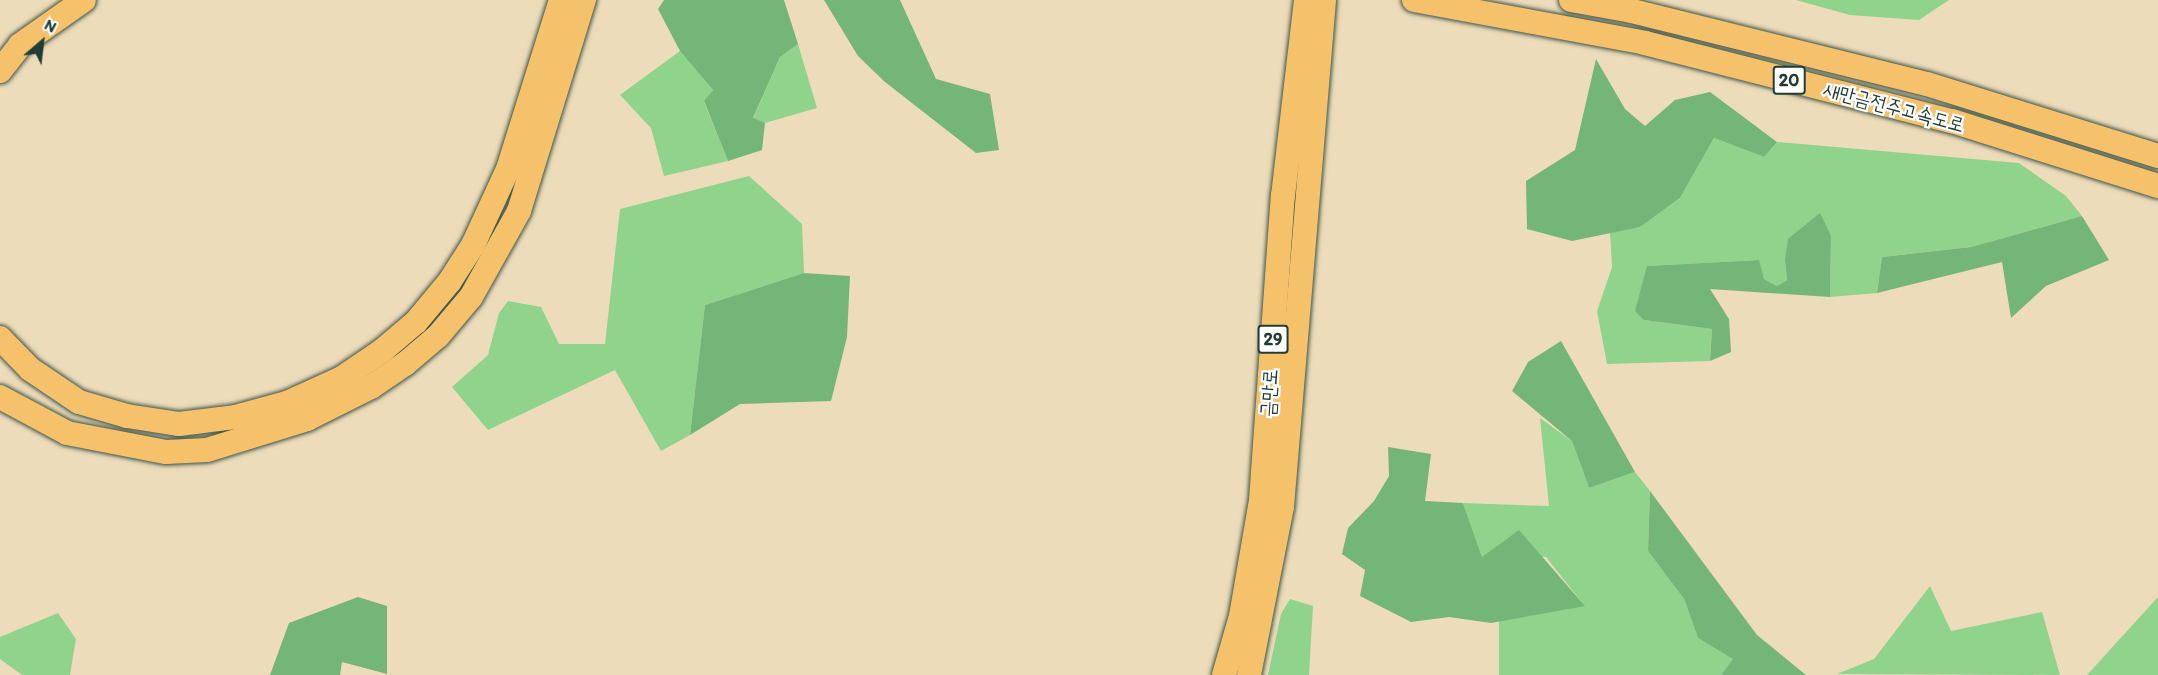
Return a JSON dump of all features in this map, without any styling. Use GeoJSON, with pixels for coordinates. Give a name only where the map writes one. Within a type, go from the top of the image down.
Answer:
{"type":"FeatureCollection","features":[{"type":"Feature","properties":{"kind":"highway"},"geometry":{"type":"LineString","coordinates":[[0,71],[20,45],[84,0]]}},
{"type":"Feature","properties":{"kind":"highway"},"geometry":{"type":"LineString","coordinates":[[0,338],[30,369],[79,402],[127,416],[179,424],[235,417],[286,403],[342,378],[383,350],[416,322],[450,281],[473,245],[508,169],[561,0]]}},
{"type":"Feature","properties":{"kind":"highway"},"geometry":{"type":"LineString","coordinates":[[0,397],[67,433],[166,452],[207,450],[307,419],[371,387],[405,364],[438,336],[471,297],[510,229],[531,176],[584,0]]}},
{"type":"Feature","properties":{"kind":"highway","name":"금만로"},"geometry":{"type":"LineString","coordinates":[[1224,675],[1241,616],[1261,500],[1283,196],[1306,0]]}},
{"type":"Feature","properties":{"kind":"highway","name":"금만로"},"geometry":{"type":"LineString","coordinates":[[1249,675],[1282,507],[1324,0]]}},
{"type":"Feature","properties":{"kind":"highway","name":"새만금전주고속도로"},"geometry":{"type":"LineString","coordinates":[[1414,0],[1645,43],[1952,122],[2158,186]]}},
{"type":"Feature","properties":{"kind":"highway","name":"새만금전주고속도로"},"geometry":{"type":"LineString","coordinates":[[1571,0],[1632,11],[1927,84],[2158,156]]}},
{"type":"Feature","properties":{"kind":"green space"},"geometry":{"type":"Polygon","coordinates":[[[664,0],[784,0],[798,44],[780,57],[753,118],[765,123],[762,150],[728,161],[704,101],[713,90],[680,51],[658,9],[664,0]]]}},
{"type":"Feature","properties":{"kind":"green space"},"geometry":{"type":"Polygon","coordinates":[[[824,0],[900,0],[936,79],[990,94],[999,150],[976,153],[885,82],[858,56],[824,0]]]}},
{"type":"Feature","properties":{"kind":"green space"},"geometry":{"type":"Polygon","coordinates":[[[1796,0],[1949,0],[1919,20],[1850,15],[1796,0]]]}},
{"type":"Feature","properties":{"kind":"green space"},"geometry":{"type":"Polygon","coordinates":[[[798,44],[817,108],[765,123],[753,119],[780,57],[798,44]]]}},
{"type":"Feature","properties":{"kind":"green space"},"geometry":{"type":"Polygon","coordinates":[[[680,51],[713,90],[704,102],[728,161],[664,176],[651,128],[620,95],[680,51]]]}},
{"type":"Feature","properties":{"kind":"green space"},"geometry":{"type":"Polygon","coordinates":[[[1596,59],[1625,109],[1645,126],[1675,100],[1710,92],[1777,142],[1764,157],[1714,138],[1680,198],[1640,227],[1572,241],[1527,229],[1526,181],[1575,150],[1596,59]]]}},
{"type":"Feature","properties":{"kind":"green space"},"geometry":{"type":"Polygon","coordinates":[[[1714,138],[1764,157],[1777,142],[2019,163],[2066,196],[2082,216],[1971,247],[1882,257],[1877,293],[1830,297],[1831,236],[1785,260],[1787,280],[1777,286],[1764,279],[1758,260],[1647,266],[1644,320],[1712,329],[1710,361],[1607,364],[1597,311],[1612,267],[1610,231],[1640,227],[1680,198],[1714,138]]]}},
{"type":"Feature","properties":{"kind":"green space"},"geometry":{"type":"Polygon","coordinates":[[[749,176],[802,224],[804,273],[705,305],[690,435],[661,451],[615,370],[488,430],[452,387],[488,355],[499,313],[508,301],[541,307],[559,344],[605,344],[620,209],[749,176]]]}},
{"type":"Feature","properties":{"kind":"green space"},"geometry":{"type":"Polygon","coordinates":[[[1820,213],[1831,236],[1830,297],[1710,289],[1729,319],[1731,352],[1710,361],[1712,329],[1644,320],[1635,311],[1647,266],[1759,260],[1764,279],[1777,286],[1787,280],[1785,260],[1788,239],[1820,213]]]}},
{"type":"Feature","properties":{"kind":"green space"},"geometry":{"type":"Polygon","coordinates":[[[2082,216],[2109,260],[2046,286],[2011,318],[2002,262],[1877,293],[1882,257],[1971,247],[2082,216]]]}},
{"type":"Feature","properties":{"kind":"green space"},"geometry":{"type":"Polygon","coordinates":[[[804,273],[850,276],[847,337],[831,401],[740,404],[690,435],[705,305],[804,273]]]}},
{"type":"Feature","properties":{"kind":"green space"},"geometry":{"type":"Polygon","coordinates":[[[1561,341],[1635,472],[1589,488],[1572,441],[1512,391],[1528,362],[1561,341]]]}},
{"type":"Feature","properties":{"kind":"green space"},"geometry":{"type":"Polygon","coordinates":[[[1540,418],[1572,441],[1589,488],[1635,472],[1650,491],[1648,551],[1684,599],[1698,638],[1734,659],[1721,675],[1499,675],[1499,621],[1584,605],[1546,557],[1482,557],[1463,503],[1549,506],[1540,418]]]}},
{"type":"Feature","properties":{"kind":"green space"},"geometry":{"type":"Polygon","coordinates":[[[1388,447],[1431,454],[1425,501],[1463,503],[1482,557],[1519,530],[1585,606],[1491,623],[1449,617],[1411,622],[1360,596],[1365,570],[1342,554],[1348,528],[1374,501],[1389,476],[1388,447]]]}},
{"type":"Feature","properties":{"kind":"green space"},"geometry":{"type":"Polygon","coordinates":[[[1650,491],[1757,635],[1806,675],[1721,675],[1733,659],[1698,638],[1684,599],[1648,551],[1650,491]]]}},
{"type":"Feature","properties":{"kind":"green space"},"geometry":{"type":"Polygon","coordinates":[[[1930,586],[1951,631],[2042,612],[2060,675],[1837,674],[1874,659],[1930,586]]]}},
{"type":"Feature","properties":{"kind":"green space"},"geometry":{"type":"Polygon","coordinates":[[[358,597],[387,606],[387,674],[342,662],[340,675],[270,675],[289,623],[358,597]]]}},
{"type":"Feature","properties":{"kind":"green space"},"geometry":{"type":"Polygon","coordinates":[[[2158,597],[2158,675],[2087,675],[2158,597]]]}},
{"type":"Feature","properties":{"kind":"green space"},"geometry":{"type":"Polygon","coordinates":[[[1290,599],[1313,606],[1309,675],[1268,675],[1281,614],[1290,599]]]}},
{"type":"Feature","properties":{"kind":"green space"},"geometry":{"type":"Polygon","coordinates":[[[58,613],[76,639],[70,675],[22,675],[0,659],[0,637],[58,613]]]}}]}
